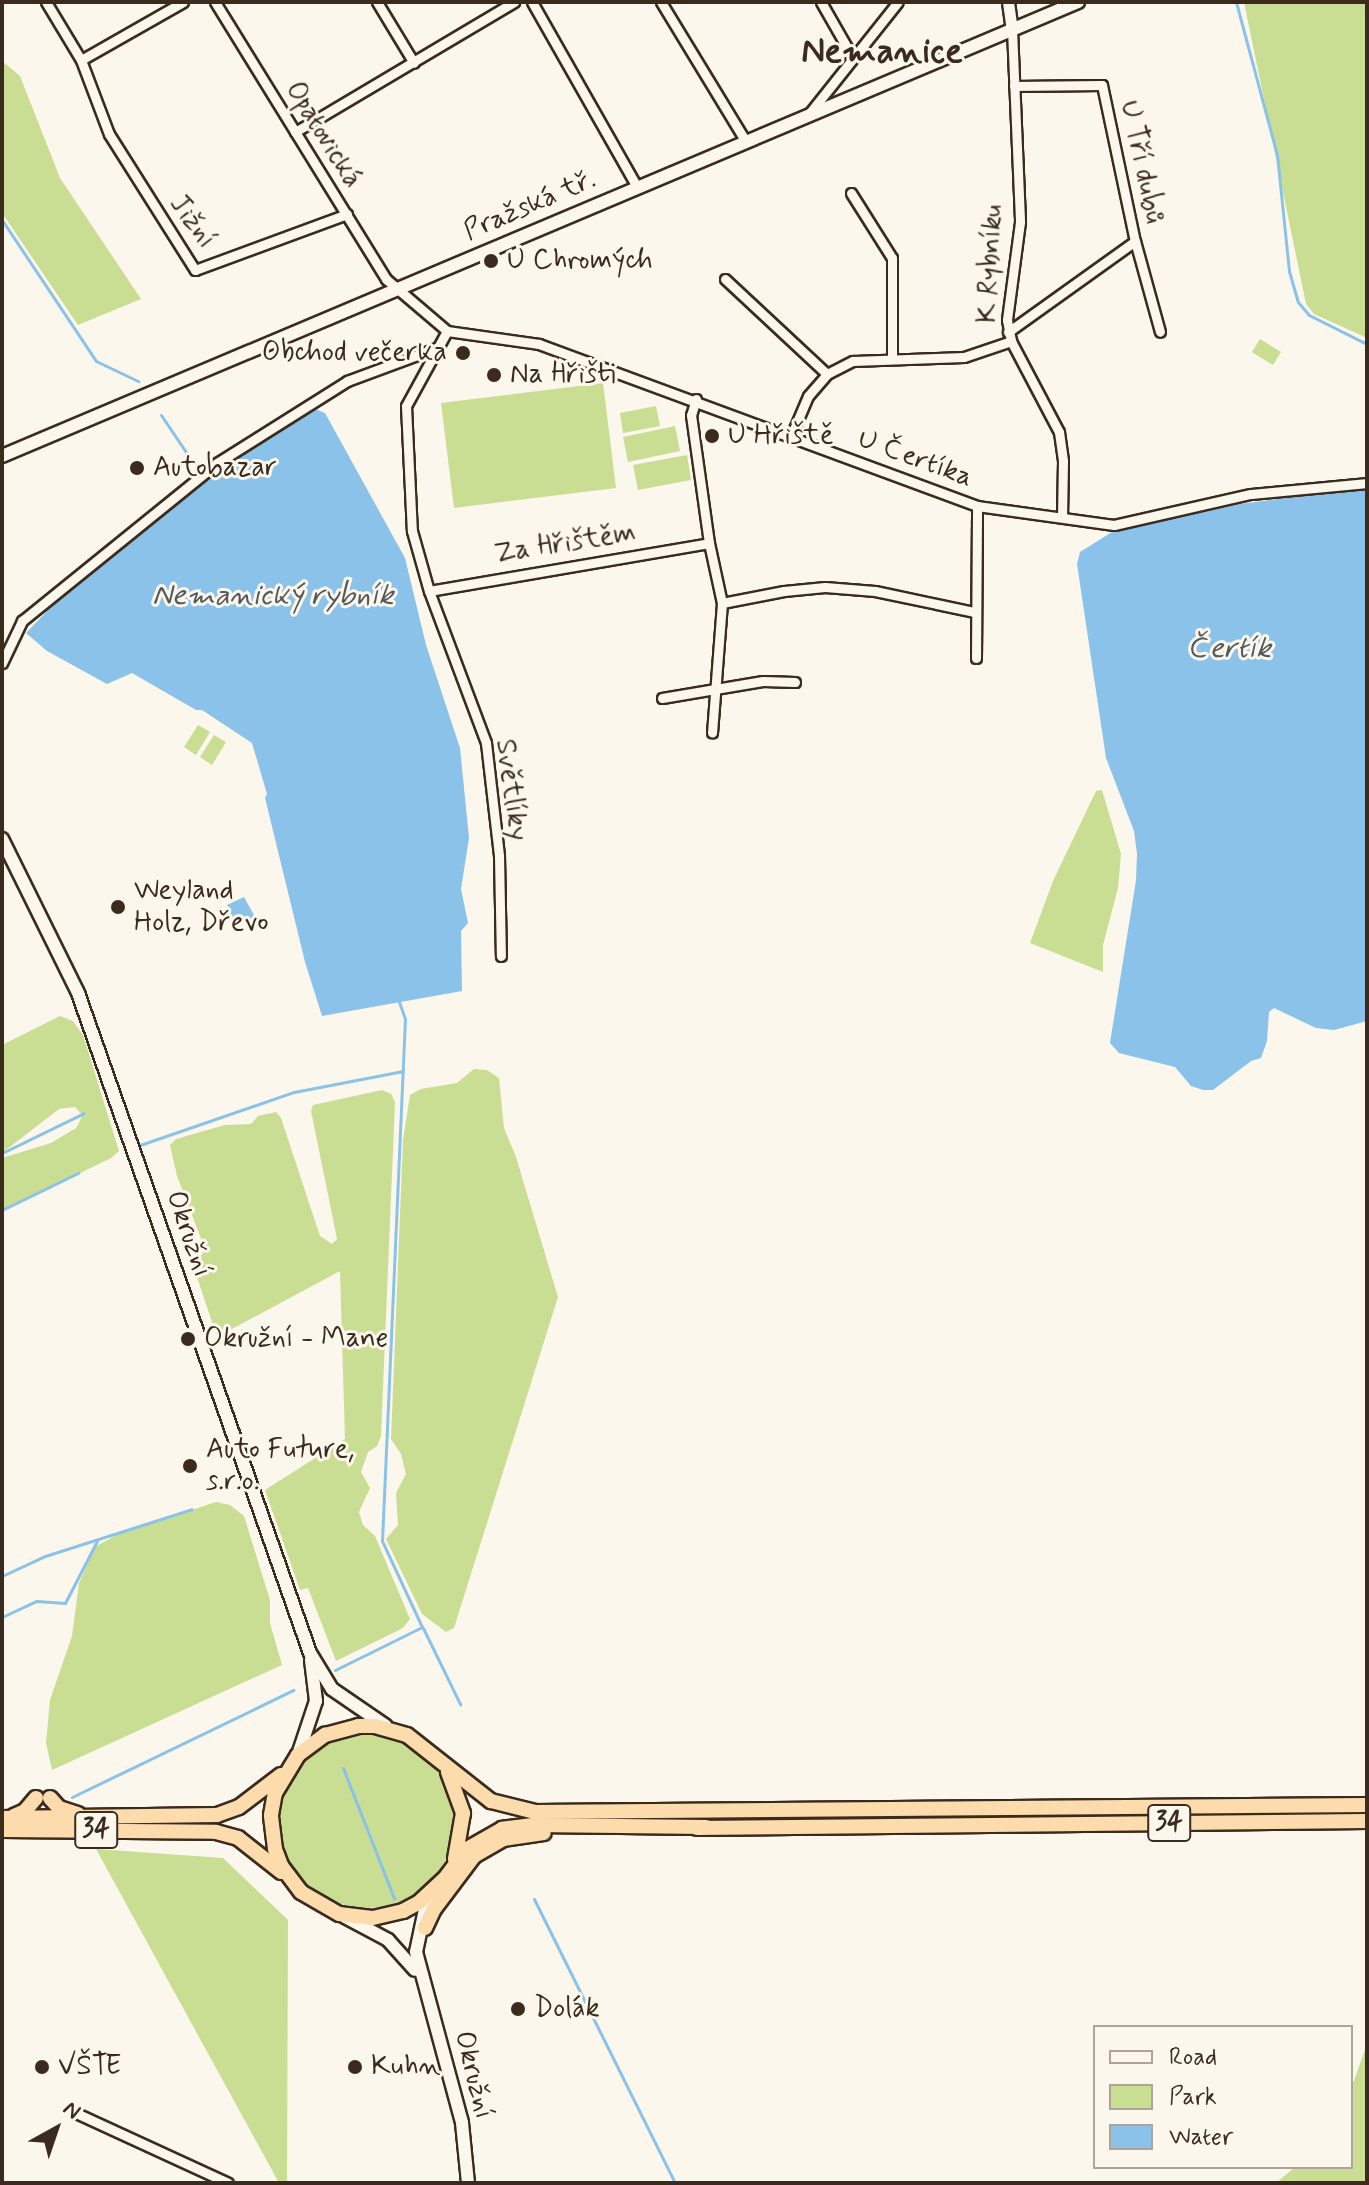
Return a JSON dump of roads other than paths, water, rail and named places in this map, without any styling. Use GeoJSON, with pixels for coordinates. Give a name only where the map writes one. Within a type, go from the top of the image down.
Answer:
{"type":"FeatureCollection","features":[{"type":"Feature","properties":{"kind":"highway","name":"34"},"geometry":{"type":"LineString","coordinates":[[5,1822],[217,1815],[239,1807],[284,1772],[311,1744],[341,1729],[375,1726],[392,1729],[421,1742],[491,1801],[535,1812],[1367,1805]]}},
{"type":"Feature","properties":{"kind":"highway","name":"34"},"geometry":{"type":"LineString","coordinates":[[5,1822],[216,1832],[238,1838],[290,1879],[312,1901],[339,1914],[388,1916],[403,1911],[428,1895],[453,1864],[461,1839],[463,1813],[459,1796],[444,1764]]}},
{"type":"Feature","properties":{"kind":"highway","name":"34"},"geometry":{"type":"LineString","coordinates":[[284,1772],[275,1793],[271,1832],[278,1857],[290,1879]]}},
{"type":"Feature","properties":{"kind":"highway"},"geometry":{"type":"LineString","coordinates":[[5,1822],[43,1798],[59,1808],[90,1818]]}},
{"type":"Feature","properties":{"kind":"highway","name":"34"},"geometry":{"type":"LineString","coordinates":[[706,1827],[1367,1821]]}},
{"type":"Feature","properties":{"kind":"highway"},"geometry":{"type":"LineString","coordinates":[[453,1864],[478,1840],[515,1826],[654,1824],[706,1827]]}},
{"type":"Feature","properties":{"kind":"highway"},"geometry":{"type":"LineString","coordinates":[[425,1928],[434,1909],[464,1866],[485,1847],[503,1839],[556,1833],[706,1827]]}},
{"type":"Feature","properties":{"kind":"main road","name":"Pražská tř."},"geometry":{"type":"LineString","coordinates":[[2,456],[1078,2]]}},
{"type":"Feature","properties":{"kind":"main road","name":"Okružní"},"geometry":{"type":"LineString","coordinates":[[2,839],[78,993],[310,1653],[332,1689],[392,1729]]}},
{"type":"Feature","properties":{"kind":"main road","name":"Okružní"},"geometry":{"type":"LineString","coordinates":[[298,1755],[316,1701],[310,1653]]}},
{"type":"Feature","properties":{"kind":"main road","name":"Okružní"},"geometry":{"type":"LineString","coordinates":[[428,1895],[416,1937],[421,1980],[462,2123],[468,2183]]}},
{"type":"Feature","properties":{"kind":"main road","name":"Okružní"},"geometry":{"type":"LineString","coordinates":[[339,1914],[388,1940],[409,1960],[421,1980]]}},
{"type":"Feature","properties":{"kind":"main road"},"geometry":{"type":"LineString","coordinates":[[425,1928],[422,1954],[434,2019]]}},
{"type":"Feature","properties":{"kind":"street","name":"Jižní"},"geometry":{"type":"LineString","coordinates":[[46,2],[81,60],[109,134],[195,270],[347,214]]}},
{"type":"Feature","properties":{"kind":"street"},"geometry":{"type":"LineString","coordinates":[[81,60],[183,2]]}},
{"type":"Feature","properties":{"kind":"street","name":"Opatovická"},"geometry":{"type":"LineString","coordinates":[[215,2],[386,279],[447,331]]}},
{"type":"Feature","properties":{"kind":"street"},"geometry":{"type":"LineString","coordinates":[[377,2],[414,63]]}},
{"type":"Feature","properties":{"kind":"street"},"geometry":{"type":"LineString","coordinates":[[295,132],[514,2]]}},
{"type":"Feature","properties":{"kind":"street"},"geometry":{"type":"LineString","coordinates":[[532,2],[637,187]]}},
{"type":"Feature","properties":{"kind":"street"},"geometry":{"type":"LineString","coordinates":[[661,2],[746,142]]}},
{"type":"Feature","properties":{"kind":"street"},"geometry":{"type":"LineString","coordinates":[[821,2],[853,58]]}},
{"type":"Feature","properties":{"kind":"street"},"geometry":{"type":"LineString","coordinates":[[808,115],[898,2]]}},
{"type":"Feature","properties":{"kind":"street","name":"K Rybníku"},"geometry":{"type":"LineString","coordinates":[[1008,2],[1012,29],[1020,222],[1007,307],[1010,336],[1059,432],[1063,461],[1062,517]]}},
{"type":"Feature","properties":{"kind":"street","name":"U Tří dubů"},"geometry":{"type":"LineString","coordinates":[[1014,86],[1102,85],[1135,241],[1160,332]]}},
{"type":"Feature","properties":{"kind":"street"},"geometry":{"type":"LineString","coordinates":[[851,193],[892,258],[892,357]]}},
{"type":"Feature","properties":{"kind":"street"},"geometry":{"type":"LineString","coordinates":[[791,436],[808,396],[827,374],[853,361],[892,357],[964,357],[1010,336],[1135,241]]}},
{"type":"Feature","properties":{"kind":"street"},"geometry":{"type":"LineString","coordinates":[[725,279],[827,374]]}},
{"type":"Feature","properties":{"kind":"street"},"geometry":{"type":"LineString","coordinates":[[429,591],[412,531],[406,406],[447,331]]}},
{"type":"Feature","properties":{"kind":"street","name":"U Čertíka"},"geometry":{"type":"LineString","coordinates":[[447,331],[539,344],[696,399],[977,506],[1114,525],[1251,494],[1367,483]]}},
{"type":"Feature","properties":{"kind":"street"},"geometry":{"type":"LineString","coordinates":[[2,663],[22,621],[217,463],[347,381],[436,348]]}},
{"type":"Feature","properties":{"kind":"street"},"geometry":{"type":"LineString","coordinates":[[696,399],[691,415],[709,543],[722,603],[712,733]]}},
{"type":"Feature","properties":{"kind":"street","name":"U Čertíka"},"geometry":{"type":"LineString","coordinates":[[976,658],[977,506]]}},
{"type":"Feature","properties":{"kind":"street","name":"Za Hřištěm"},"geometry":{"type":"LineString","coordinates":[[429,591],[709,543]]}},
{"type":"Feature","properties":{"kind":"street"},"geometry":{"type":"LineString","coordinates":[[722,603],[825,587],[875,591],[975,612]]}},
{"type":"Feature","properties":{"kind":"street","name":"Světlíky"},"geometry":{"type":"LineString","coordinates":[[429,591],[486,743],[499,856],[501,956]]}},
{"type":"Feature","properties":{"kind":"street"},"geometry":{"type":"LineString","coordinates":[[662,698],[763,681],[795,682]]}},
{"type":"Feature","properties":{"kind":"street"},"geometry":{"type":"LineString","coordinates":[[76,2113],[228,2183]]}},
{"type":"Feature","properties":{"kind":"water","name":"Nemanický rybník"},"geometry":{"type":"Polygon","coordinates":[[[315,409],[325,413],[405,558],[426,645],[460,748],[469,838],[461,889],[468,923],[461,931],[462,991],[322,1016],[305,962],[265,798],[267,794],[252,743],[202,710],[196,710],[132,673],[107,684],[47,651],[26,633],[52,606],[142,529],[248,447],[297,415],[315,409]]]}},
{"type":"Feature","properties":{"kind":"water","name":"Čertík"},"geometry":{"type":"Polygon","coordinates":[[[1367,487],[1367,1021],[1334,1030],[1316,1028],[1274,1008],[1269,1012],[1267,1041],[1261,1058],[1251,1061],[1213,1090],[1203,1090],[1191,1086],[1175,1067],[1119,1053],[1110,1043],[1136,880],[1137,854],[1134,831],[1106,758],[1077,564],[1080,552],[1112,532],[1240,504],[1367,487]]]}},
{"type":"Feature","properties":{"kind":"water"},"geometry":{"type":"Polygon","coordinates":[[[244,897],[255,917],[235,924],[227,905],[244,897]]]}},
{"type":"Feature","properties":{"kind":"waterway","name":"Čertík"},"geometry":{"type":"LineString","coordinates":[[1236,2],[1277,155],[1289,271],[1298,302],[1309,315],[1367,344]]}},
{"type":"Feature","properties":{"kind":"waterway"},"geometry":{"type":"LineString","coordinates":[[2,220],[96,361],[138,381]]}},
{"type":"Feature","properties":{"kind":"waterway"},"geometry":{"type":"LineString","coordinates":[[161,415],[190,458]]}},
{"type":"Feature","properties":{"kind":"waterway"},"geometry":{"type":"LineString","coordinates":[[335,1670],[422,1627],[382,1541],[405,1019],[399,1002]]}},
{"type":"Feature","properties":{"kind":"waterway"},"geometry":{"type":"LineString","coordinates":[[137,1146],[294,1092],[403,1071]]}},
{"type":"Feature","properties":{"kind":"waterway"},"geometry":{"type":"LineString","coordinates":[[2,1153],[84,1113]]}},
{"type":"Feature","properties":{"kind":"waterway"},"geometry":{"type":"LineString","coordinates":[[2,1210],[78,1173]]}},
{"type":"Feature","properties":{"kind":"waterway"},"geometry":{"type":"LineString","coordinates":[[2,1576],[45,1556],[192,1509]]}},
{"type":"Feature","properties":{"kind":"waterway"},"geometry":{"type":"LineString","coordinates":[[2,1617],[37,1601],[65,1603],[97,1541]]}},
{"type":"Feature","properties":{"kind":"waterway"},"geometry":{"type":"LineString","coordinates":[[423,1628],[460,1704]]}},
{"type":"Feature","properties":{"kind":"waterway"},"geometry":{"type":"LineString","coordinates":[[72,1797],[293,1690]]}},
{"type":"Feature","properties":{"kind":"waterway"},"geometry":{"type":"LineString","coordinates":[[343,1768],[394,1898]]}},
{"type":"Feature","properties":{"kind":"waterway"},"geometry":{"type":"LineString","coordinates":[[534,1899],[675,2183]]}},
{"type":"Feature","properties":{"kind":"place","name":"U Chromých"},"geometry":{"type":"Point","coordinates":[491,261]}},
{"type":"Feature","properties":{"kind":"place","name":"Obchod večerka"},"geometry":{"type":"Point","coordinates":[463,353]}},
{"type":"Feature","properties":{"kind":"place","name":"Na Hřišti"},"geometry":{"type":"Point","coordinates":[494,375]}},
{"type":"Feature","properties":{"kind":"place","name":"U Hřiště"},"geometry":{"type":"Point","coordinates":[712,436]}},
{"type":"Feature","properties":{"kind":"place","name":"Autobazar"},"geometry":{"type":"Point","coordinates":[137,468]}},
{"type":"Feature","properties":{"kind":"place","name":"Weyland Holz, Dřevo"},"geometry":{"type":"Point","coordinates":[118,907]}},
{"type":"Feature","properties":{"kind":"place","name":"Okružní - Mane"},"geometry":{"type":"Point","coordinates":[188,1339]}},
{"type":"Feature","properties":{"kind":"place","name":"Auto Future, s.r.o."},"geometry":{"type":"Point","coordinates":[190,1466]}},
{"type":"Feature","properties":{"kind":"place","name":"Dolák"},"geometry":{"type":"Point","coordinates":[518,2009]}},
{"type":"Feature","properties":{"kind":"place","name":"VŠTE"},"geometry":{"type":"Point","coordinates":[42,2067]}},
{"type":"Feature","properties":{"kind":"place","name":"Kuhn"},"geometry":{"type":"Point","coordinates":[355,2067]}},
{"type":"Feature","properties":{"kind":"district","name":"Nemanice"},"geometry":{"type":"Point","coordinates":[882,53]}}]}
